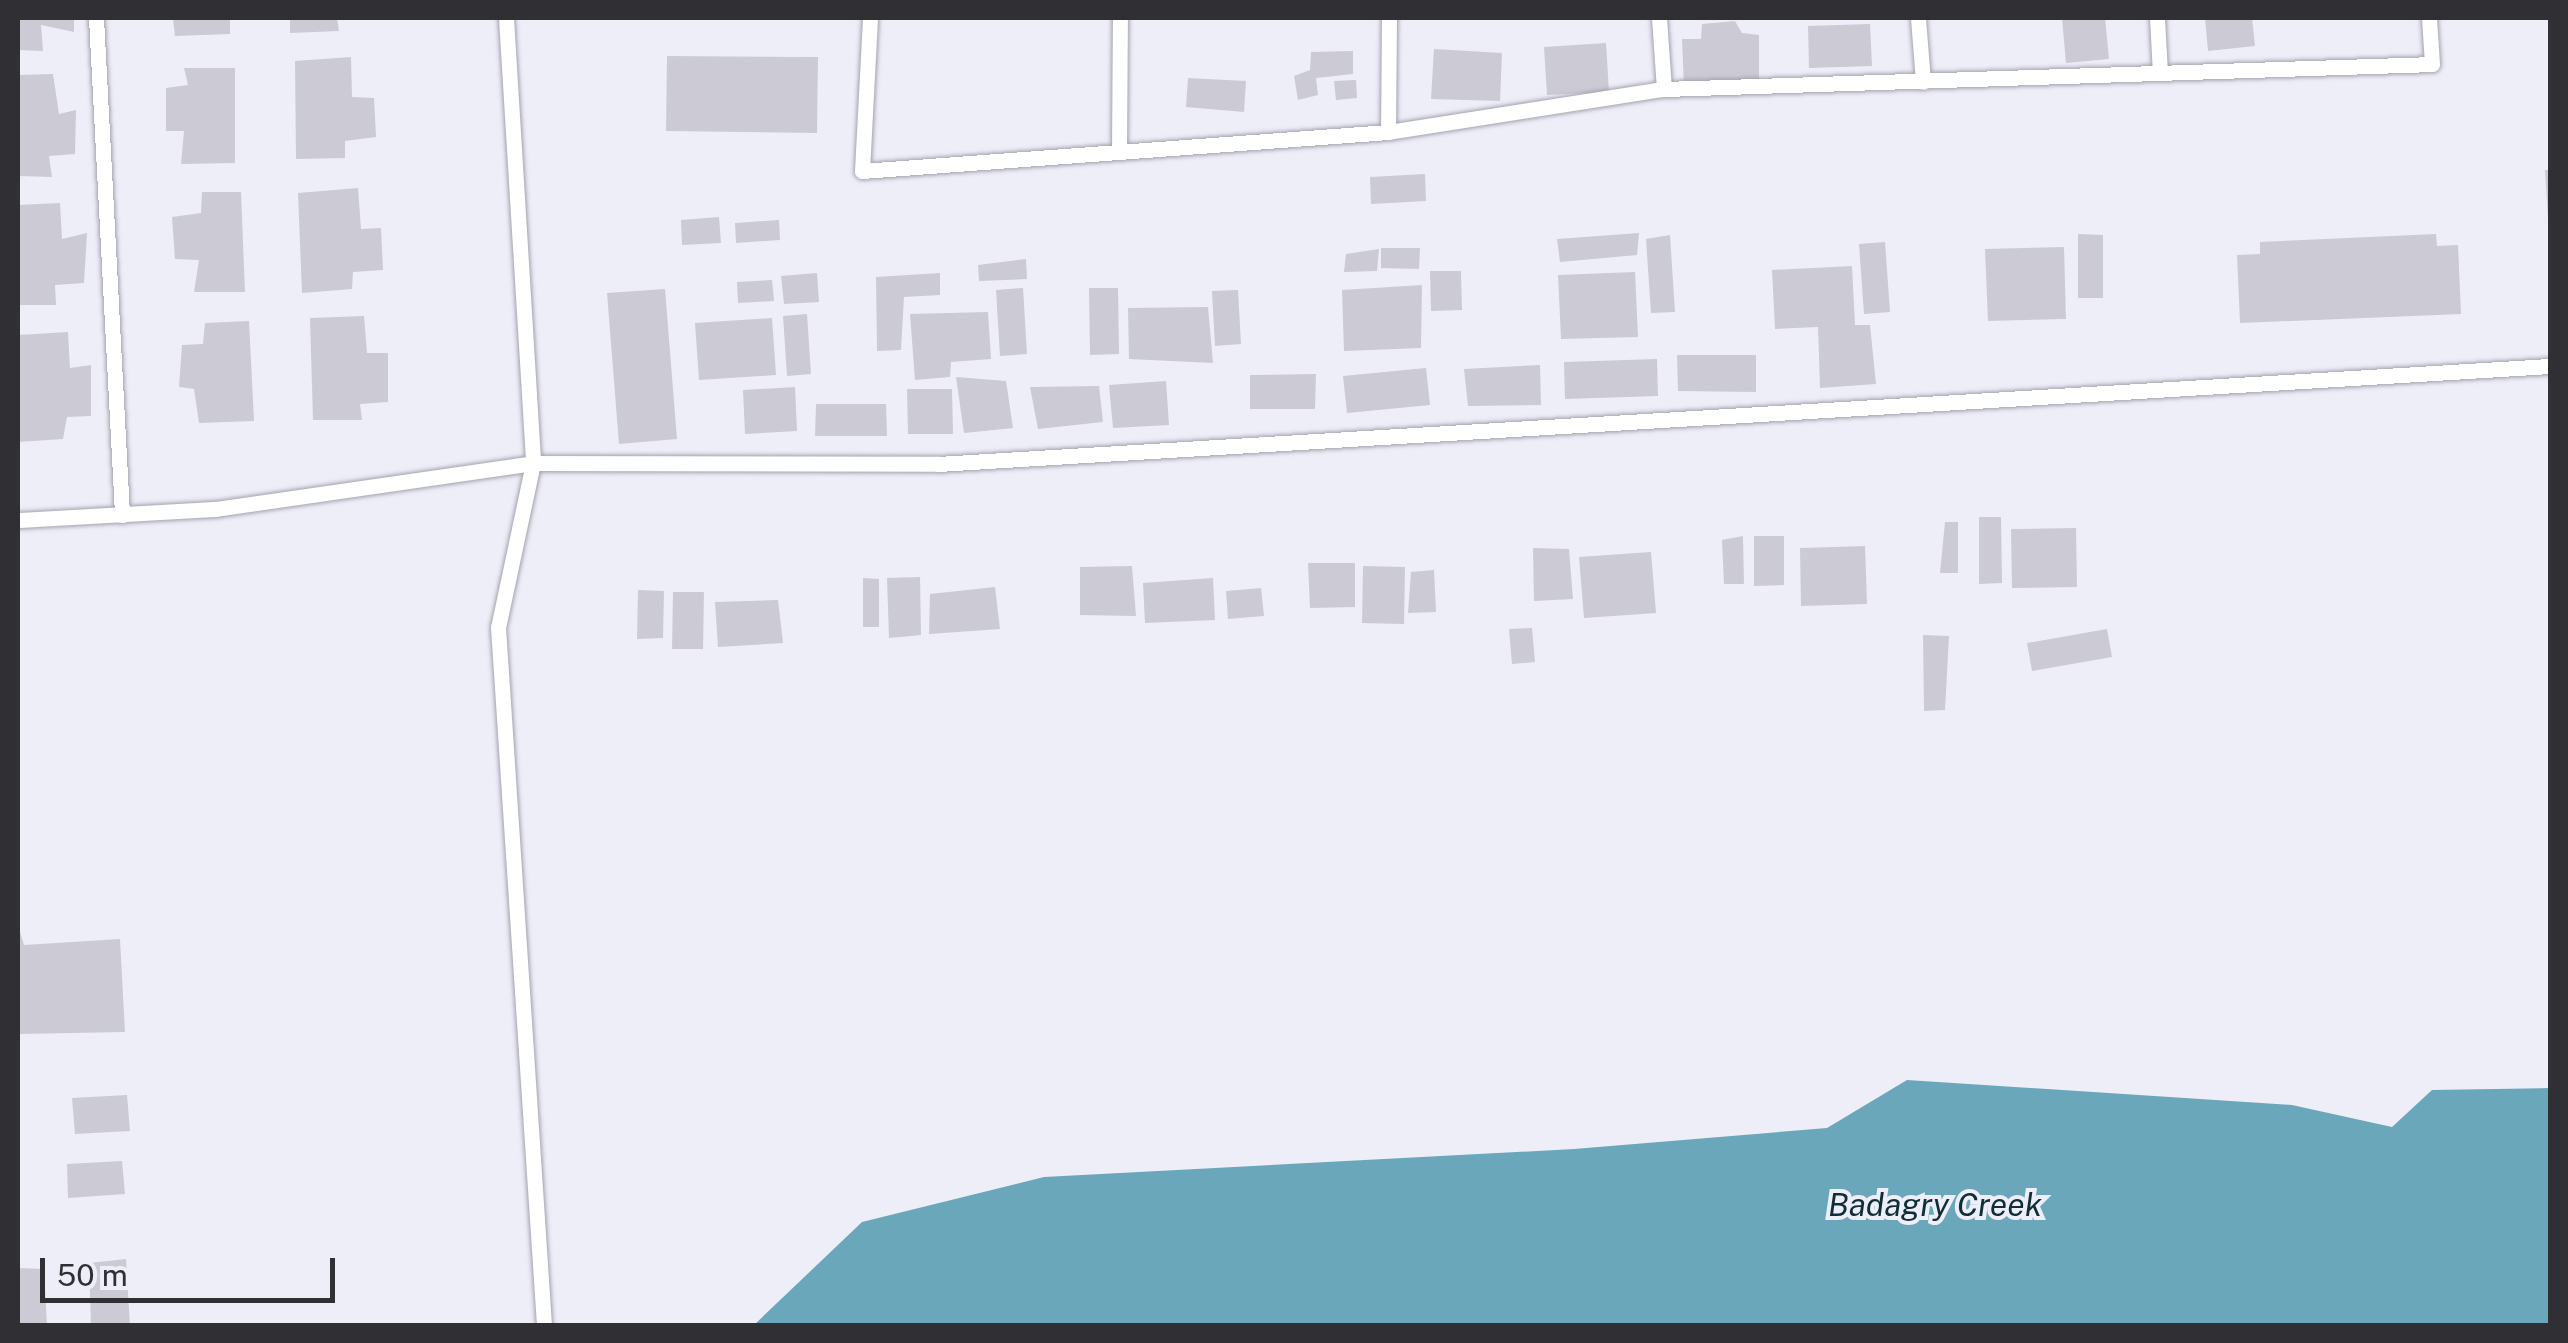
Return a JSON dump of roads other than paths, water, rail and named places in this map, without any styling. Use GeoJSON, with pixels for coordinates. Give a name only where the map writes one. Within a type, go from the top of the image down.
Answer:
{"type":"FeatureCollection","features":[{"type":"Feature","properties":{"kind":"lane"},"geometry":{"type":"LineString","coordinates":[[96,18],[122,515]]}},
{"type":"Feature","properties":{"kind":"lane"},"geometry":{"type":"LineString","coordinates":[[506,18],[533,463],[498,628],[544,1326]]}},
{"type":"Feature","properties":{"kind":"lane"},"geometry":{"type":"LineString","coordinates":[[870,18],[862,171],[1388,132],[1664,89],[2432,64],[2429,18]]}},
{"type":"Feature","properties":{"kind":"lane"},"geometry":{"type":"LineString","coordinates":[[1119,152],[1120,18]]}},
{"type":"Feature","properties":{"kind":"lane"},"geometry":{"type":"LineString","coordinates":[[1388,132],[1389,18]]}},
{"type":"Feature","properties":{"kind":"lane"},"geometry":{"type":"LineString","coordinates":[[1660,18],[1664,89]]}},
{"type":"Feature","properties":{"kind":"lane"},"geometry":{"type":"LineString","coordinates":[[1918,18],[1923,82]]}},
{"type":"Feature","properties":{"kind":"lane"},"geometry":{"type":"LineString","coordinates":[[2157,18],[2160,74]]}},
{"type":"Feature","properties":{"kind":"lane"},"geometry":{"type":"LineString","coordinates":[[18,520],[215,509],[533,463],[938,464],[2550,366]]}},
{"type":"Feature","properties":{"kind":"water","name":"Badagry Creek"},"geometry":{"type":"Polygon","coordinates":[[[1907,1080],[2292,1105],[2392,1127],[2432,1090],[2550,1088],[2550,1325],[754,1325],[862,1222],[1044,1177],[1574,1149],[1827,1128],[1907,1080]]]}}]}
